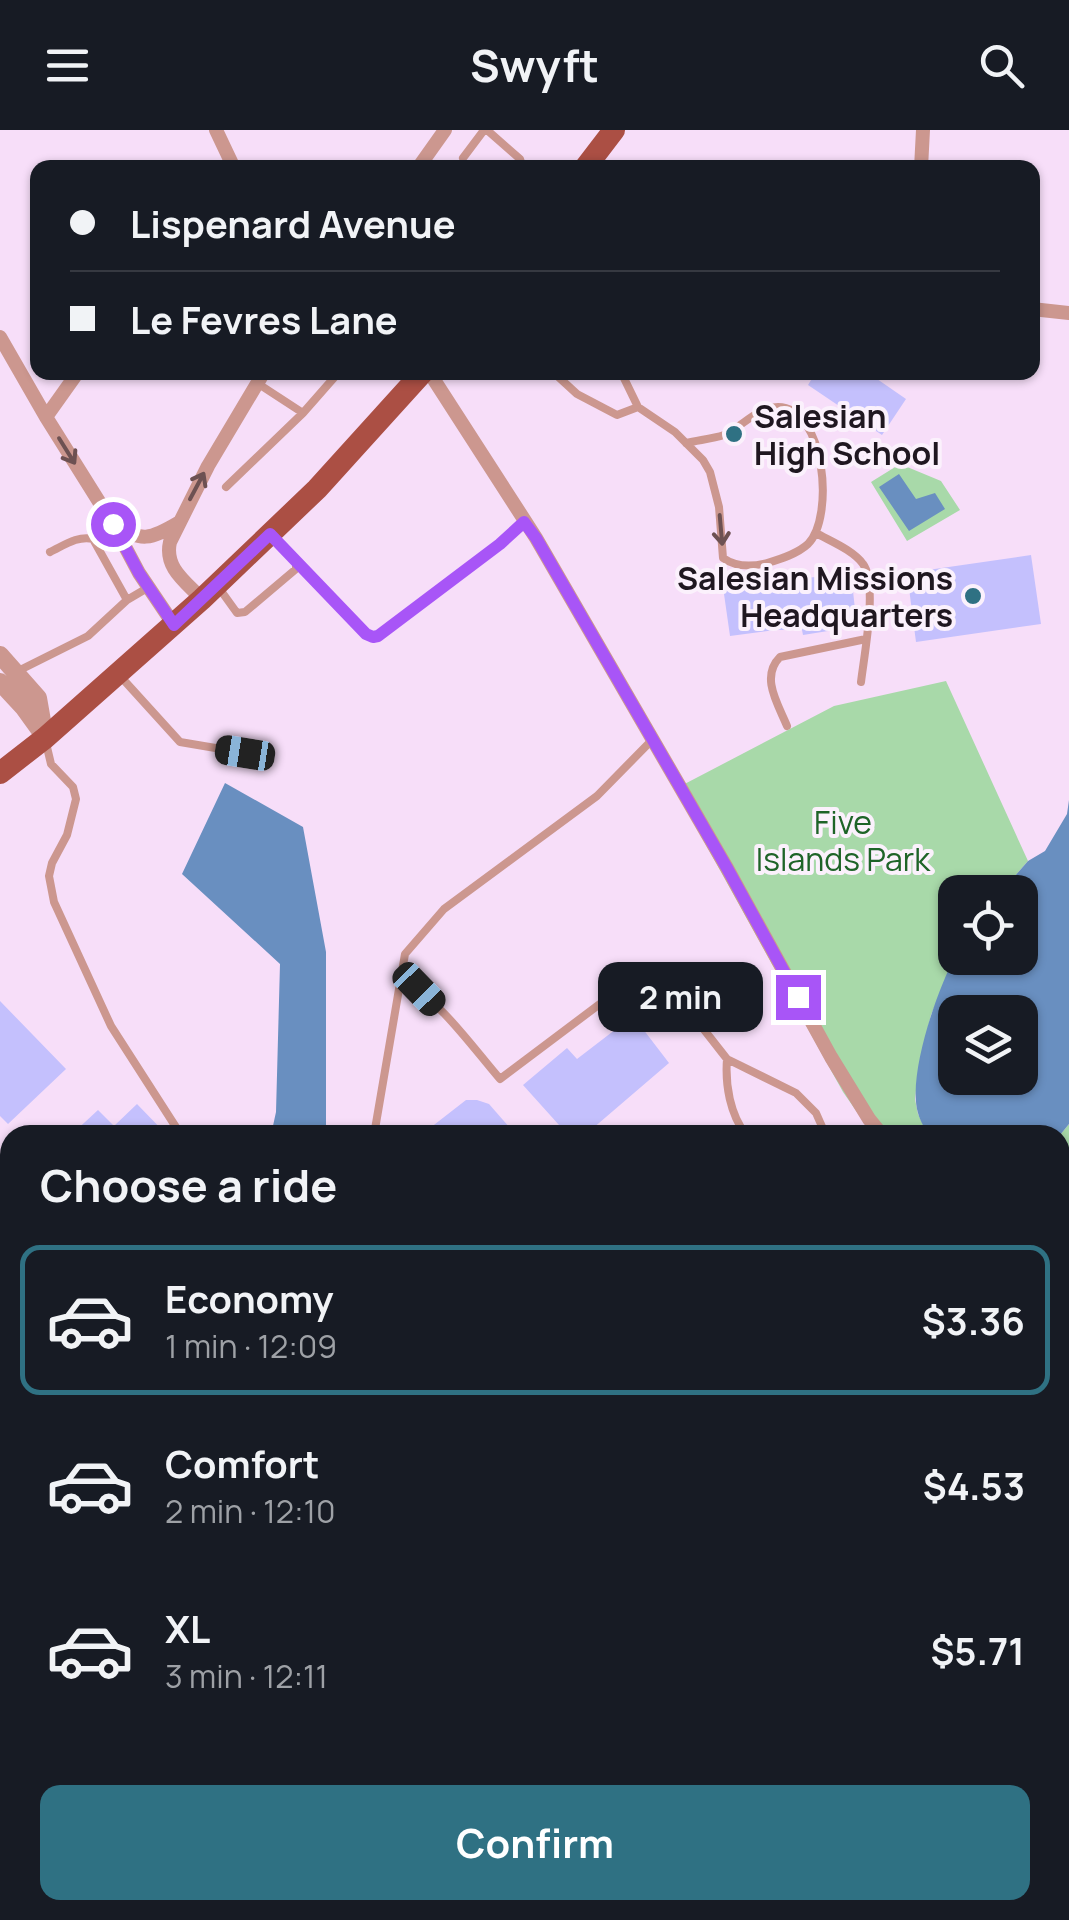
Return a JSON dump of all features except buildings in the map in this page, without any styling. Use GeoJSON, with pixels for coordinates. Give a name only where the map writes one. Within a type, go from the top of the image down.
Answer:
{"type":"FeatureCollection","features":[{"type":"Feature","properties":{"kind":"main road"},"geometry":{"type":"LineString","coordinates":[[591,160],[614,130]]}},
{"type":"Feature","properties":{"kind":"main road"},"geometry":{"type":"LineString","coordinates":[[0,773],[210,592],[328,477],[419,380]]}},
{"type":"Feature","properties":{"kind":"street"},"geometry":{"type":"LineString","coordinates":[[424,160],[445,130]]}},
{"type":"Feature","properties":{"kind":"street"},"geometry":{"type":"LineString","coordinates":[[922,160],[924,130]]}},
{"type":"Feature","properties":{"kind":"street"},"geometry":{"type":"LineString","coordinates":[[220,132],[229,160]]}},
{"type":"Feature","properties":{"kind":"street"},"geometry":{"type":"LineString","coordinates":[[1040,310],[1069,313]]}},
{"type":"Feature","properties":{"kind":"street"},"geometry":{"type":"LineString","coordinates":[[0,337],[174,625]]}},
{"type":"Feature","properties":{"kind":"street"},"geometry":{"type":"LineString","coordinates":[[46,417],[72,380]]}},
{"type":"Feature","properties":{"kind":"street"},"geometry":{"type":"LineString","coordinates":[[210,592],[170,564],[168,554],[178,522],[259,380]]}},
{"type":"Feature","properties":{"kind":"street"},"geometry":{"type":"LineString","coordinates":[[431,380],[536,538],[831,1057],[874,1125]]}},
{"type":"Feature","properties":{"kind":"street"},"geometry":{"type":"LineString","coordinates":[[113,524],[146,538],[178,522]]}},
{"type":"Feature","properties":{"kind":"street"},"geometry":{"type":"LineString","coordinates":[[0,655],[5,679],[38,698],[45,738]]}},
{"type":"Feature","properties":{"kind":"lane"},"geometry":{"type":"LineString","coordinates":[[462,158],[485,130],[520,160]]}},
{"type":"Feature","properties":{"kind":"lane"},"geometry":{"type":"LineString","coordinates":[[263,380],[304,413]]}},
{"type":"Feature","properties":{"kind":"lane"},"geometry":{"type":"LineString","coordinates":[[226,487],[304,413],[332,380]]}},
{"type":"Feature","properties":{"kind":"lane"},"geometry":{"type":"LineString","coordinates":[[562,380],[577,394],[617,415],[638,407]]}},
{"type":"Feature","properties":{"kind":"lane"},"geometry":{"type":"LineString","coordinates":[[625,380],[638,407],[675,432],[710,472],[723,558],[737,565],[759,565],[787,558],[807,545],[816,533],[822,480],[817,448],[799,413],[776,406],[724,435],[686,443]]}},
{"type":"Feature","properties":{"kind":"lane"},"geometry":{"type":"LineString","coordinates":[[270,534],[373,637],[524,522]]}},
{"type":"Feature","properties":{"kind":"lane"},"geometry":{"type":"LineString","coordinates":[[816,533],[863,564],[867,576],[870,613],[861,682]]}},
{"type":"Feature","properties":{"kind":"lane"},"geometry":{"type":"LineString","coordinates":[[50,552],[85,537],[92,539],[127,600]]}},
{"type":"Feature","properties":{"kind":"lane"},"geometry":{"type":"LineString","coordinates":[[210,592],[237,614],[245,612],[296,569],[296,563]]}},
{"type":"Feature","properties":{"kind":"lane"},"geometry":{"type":"LineString","coordinates":[[5,679],[88,636],[127,600],[149,587]]}},
{"type":"Feature","properties":{"kind":"lane"},"geometry":{"type":"LineString","coordinates":[[787,726],[773,693],[772,665],[780,657],[866,638]]}},
{"type":"Feature","properties":{"kind":"lane"},"geometry":{"type":"LineString","coordinates":[[118,674],[180,742],[245,753]]}},
{"type":"Feature","properties":{"kind":"lane"},"geometry":{"type":"LineString","coordinates":[[45,738],[51,764],[73,787],[76,799],[67,835],[49,876],[54,902],[111,1026],[175,1125]]}},
{"type":"Feature","properties":{"kind":"lane"},"geometry":{"type":"LineString","coordinates":[[376,1125],[405,954],[444,909],[598,796],[652,739]]}},
{"type":"Feature","properties":{"kind":"lane"},"geometry":{"type":"LineString","coordinates":[[401,978],[419,989],[500,1079],[646,970],[658,970],[727,1059],[796,1093],[816,1113],[820,1125]]}},
{"type":"Feature","properties":{"kind":"lane"},"geometry":{"type":"LineString","coordinates":[[727,1059],[734,1114],[740,1125]]}},
{"type":"Feature","properties":{"kind":"green space"},"geometry":{"type":"Polygon","coordinates":[[[900,464],[941,481],[960,510],[907,541],[871,482],[900,464]]]}},
{"type":"Feature","properties":{"kind":"green space","name":"Five Islands Park"},"geometry":{"type":"Polygon","coordinates":[[[946,681],[1028,861],[1016,875],[938,875],[938,975],[948,975],[931,1015],[919,1065],[915,1099],[923,1125],[866,1125],[843,1092],[675,789],[834,706],[946,681]]]}},
{"type":"Feature","properties":{"kind":"water"},"geometry":{"type":"Polygon","coordinates":[[[899,474],[916,499],[935,493],[945,509],[909,531],[879,487],[899,474]]]}},
{"type":"Feature","properties":{"kind":"water"},"geometry":{"type":"Polygon","coordinates":[[[225,783],[303,827],[326,952],[326,1125],[273,1125],[280,964],[182,874],[225,783]]]}},
{"type":"Feature","properties":{"kind":"water"},"geometry":{"type":"Polygon","coordinates":[[[1069,800],[1069,1124],[923,1125],[918,1113],[917,1078],[938,996],[938,1095],[1038,1095],[1038,995],[939,995],[947,975],[1038,975],[1038,875],[1016,875],[1028,861],[1045,851],[1067,814],[1069,800]]]}},
{"type":"Feature","properties":{"kind":"place","name":"Salesian High School"},"geometry":{"type":"Point","coordinates":[734,434]}},
{"type":"Feature","properties":{"kind":"place","name":"Salesian Missions Headquarters"},"geometry":{"type":"Point","coordinates":[973,596]}},
{"type":"Feature","properties":{"kind":"route"},"geometry":{"type":"LineString","coordinates":[[113,524],[139,573],[174,625],[270,534],[373,637],[470,567],[524,522],[798,997]]}}]}
